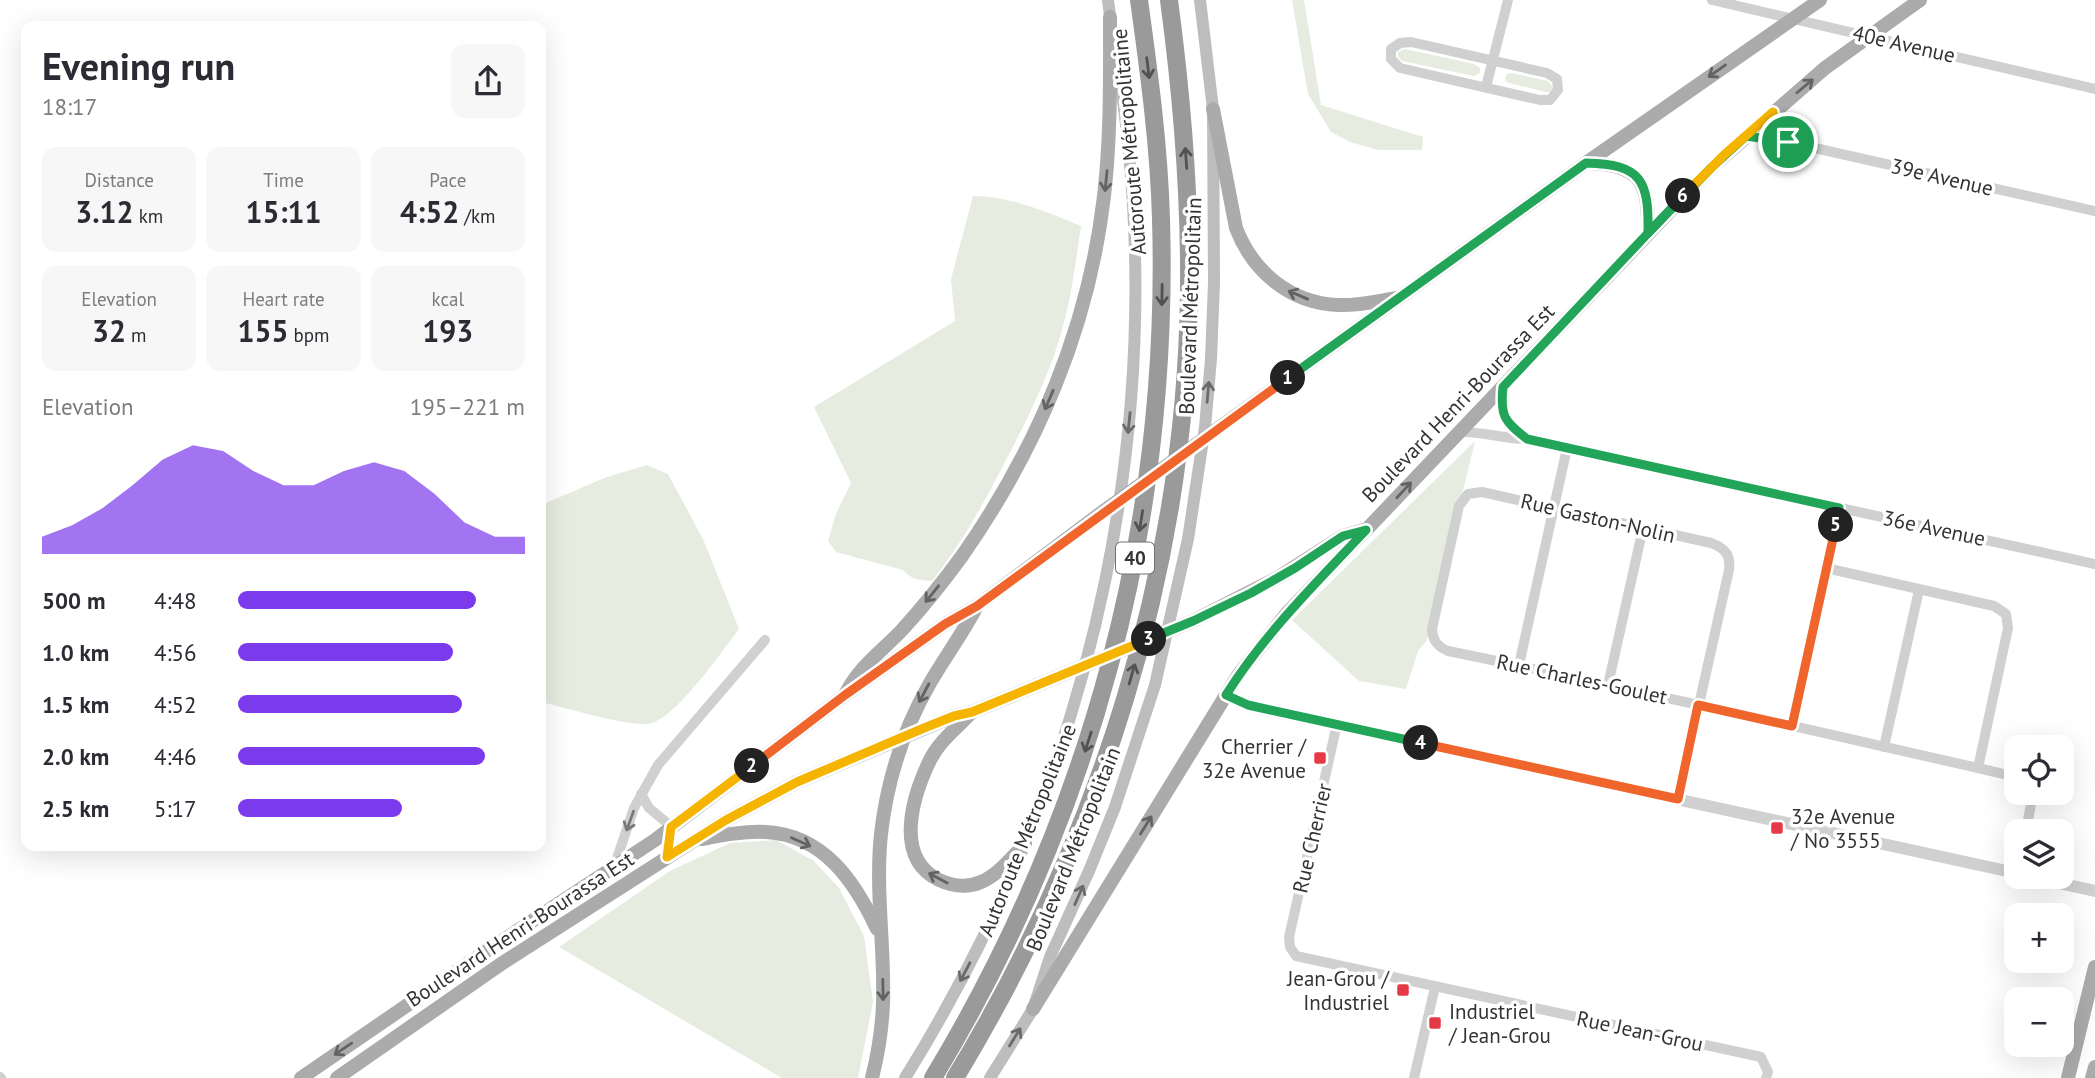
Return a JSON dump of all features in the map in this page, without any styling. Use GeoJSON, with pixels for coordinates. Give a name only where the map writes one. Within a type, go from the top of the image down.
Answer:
{"type":"FeatureCollection","features":[{"type":"Feature","properties":{"kind":"highway","name":"Autoroute Métropolitaine"},"geometry":{"type":"LineString","coordinates":[[933,1078],[1000,958],[1059,824],[1099,706],[1133,568],[1154,429],[1162,287],[1161,216],[1154,122],[1139,0]]}},
{"type":"Feature","properties":{"kind":"highway","name":"40"},"geometry":{"type":"LineString","coordinates":[[955,1078],[1010,983],[1045,913],[1078,837],[1120,718],[1160,562],[1181,423],[1189,294],[1186,152],[1169,0]]}},
{"type":"Feature","properties":{"kind":"main road"},"geometry":{"type":"LineString","coordinates":[[905,1078],[978,948],[1025,844],[1059,752],[1090,650],[1113,544],[1126,450],[1135,326],[1135,221],[1126,111],[1108,0]]}},
{"type":"Feature","properties":{"kind":"main road","name":"Boulevard Métropolitain"},"geometry":{"type":"LineString","coordinates":[[990,1078],[1033,1009],[1050,957],[1097,851],[1129,766],[1164,650],[1184,564],[1199,470],[1211,359],[1215,250],[1213,109],[1200,0]]}},
{"type":"Feature","properties":{"kind":"main road","name":"Boulevard Henri-Bourassa Est"},"geometry":{"type":"LineString","coordinates":[[301,1078],[671,827],[845,695],[945,624],[977,606],[1097,516],[1586,163],[1820,0]]}},
{"type":"Feature","properties":{"kind":"main road","name":"Boulevard Henri-Bourassa Est"},"geometry":{"type":"LineString","coordinates":[[337,1078],[501,964],[763,799],[924,728],[972,712],[1193,621],[1265,585],[1343,536],[1366,530],[1712,167],[1825,68],[1920,0]]}},
{"type":"Feature","properties":{"kind":"main road"},"geometry":{"type":"LineString","coordinates":[[845,695],[855,675],[932,595],[979,530],[1029,445],[1058,380],[1087,288],[1104,199],[1110,123],[1110,16]]}},
{"type":"Feature","properties":{"kind":"main road"},"geometry":{"type":"LineString","coordinates":[[1213,109],[1236,228],[1248,254],[1259,268],[1288,291],[1320,302],[1351,305],[1399,298]]}},
{"type":"Feature","properties":{"kind":"main road"},"geometry":{"type":"LineString","coordinates":[[1586,163],[1616,165],[1635,176],[1647,196],[1648,233]]}},
{"type":"Feature","properties":{"kind":"main road"},"geometry":{"type":"LineString","coordinates":[[1033,1009],[1248,661],[1273,630],[1366,530]]}},
{"type":"Feature","properties":{"kind":"main road"},"geometry":{"type":"LineString","coordinates":[[872,1078],[883,1014],[880,851],[886,803],[895,764],[924,694],[977,606]]}},
{"type":"Feature","properties":{"kind":"main road"},"geometry":{"type":"LineString","coordinates":[[972,712],[944,739],[928,766],[911,823],[913,852],[925,870],[937,880],[952,885],[968,885],[989,878],[1025,844]]}},
{"type":"Feature","properties":{"kind":"main road"},"geometry":{"type":"LineString","coordinates":[[667,857],[671,827]]}},
{"type":"Feature","properties":{"kind":"main road"},"geometry":{"type":"LineString","coordinates":[[697,840],[743,832],[764,832],[782,834],[812,846],[835,863],[850,879],[880,937]]}},
{"type":"Feature","properties":{"kind":"main road"},"geometry":{"type":"LineString","coordinates":[[2068,1078],[2093,986],[2095,967]]}},
{"type":"Feature","properties":{"kind":"main road"},"geometry":{"type":"LineString","coordinates":[[2092,1078],[2095,1067]]}},
{"type":"Feature","properties":{"kind":"street"},"geometry":{"type":"LineString","coordinates":[[1486,87],[1508,0]]}},
{"type":"Feature","properties":{"kind":"street","name":"40e Avenue"},"geometry":{"type":"LineString","coordinates":[[1713,0],[2095,89]]}},
{"type":"Feature","properties":{"kind":"street"},"geometry":{"type":"LineString","coordinates":[[1411,42],[1494,61],[1547,73],[1557,79],[1558,90],[1550,100],[1540,100],[1400,68],[1391,59],[1391,49],[1400,43],[1411,42]]}},
{"type":"Feature","properties":{"kind":"street"},"geometry":{"type":"LineString","coordinates":[[1773,112],[1776,132],[1788,142]]}},
{"type":"Feature","properties":{"kind":"street","name":"39e Avenue"},"geometry":{"type":"LineString","coordinates":[[1746,136],[1788,142],[2095,211]]}},
{"type":"Feature","properties":{"kind":"street"},"geometry":{"type":"LineString","coordinates":[[1503,387],[1504,418],[1527,439]]}},
{"type":"Feature","properties":{"kind":"street","name":"36e Avenue"},"geometry":{"type":"LineString","coordinates":[[1459,432],[1527,439],[2095,564]]}},
{"type":"Feature","properties":{"kind":"street"},"geometry":{"type":"LineString","coordinates":[[1519,665],[1567,448]]}},
{"type":"Feature","properties":{"kind":"street","name":"Rue Gaston-Nolin"},"geometry":{"type":"LineString","coordinates":[[1436,643],[1432,629],[1460,506],[1468,494],[1482,492],[1711,543],[1727,552],[1730,570],[1698,705]]}},
{"type":"Feature","properties":{"kind":"street"},"geometry":{"type":"LineString","coordinates":[[1792,726],[1839,508]]}},
{"type":"Feature","properties":{"kind":"street"},"geometry":{"type":"LineString","coordinates":[[1608,685],[1643,528]]}},
{"type":"Feature","properties":{"kind":"street"},"geometry":{"type":"LineString","coordinates":[[1826,568],[1994,606],[2006,614],[2008,628],[1978,768]]}},
{"type":"Feature","properties":{"kind":"street"},"geometry":{"type":"LineString","coordinates":[[1884,747],[1919,590]]}},
{"type":"Feature","properties":{"kind":"street"},"geometry":{"type":"LineString","coordinates":[[614,867],[641,794],[667,752],[765,640]]}},
{"type":"Feature","properties":{"kind":"street","name":"Rue Charles-Goulet"},"geometry":{"type":"LineString","coordinates":[[1436,643],[1448,651],[2004,774]]}},
{"type":"Feature","properties":{"kind":"street"},"geometry":{"type":"LineString","coordinates":[[1226,695],[1248,705],[2004,870]]}},
{"type":"Feature","properties":{"kind":"street"},"geometry":{"type":"LineString","coordinates":[[1678,799],[1698,705]]}},
{"type":"Feature","properties":{"kind":"street","name":"Rue Cherrier"},"geometry":{"type":"LineString","coordinates":[[1292,952],[1289,937],[1337,724]]}},
{"type":"Feature","properties":{"kind":"street"},"geometry":{"type":"LineString","coordinates":[[641,794],[649,808],[671,827]]}},
{"type":"Feature","properties":{"kind":"street"},"geometry":{"type":"LineString","coordinates":[[2074,886],[2095,891]]}},
{"type":"Feature","properties":{"kind":"street","name":"Rue Jean-Grou"},"geometry":{"type":"LineString","coordinates":[[1292,952],[1300,958],[1761,1057],[1768,1072],[1766,1078]]}},
{"type":"Feature","properties":{"kind":"street"},"geometry":{"type":"LineString","coordinates":[[1415,1078],[1434,987]]}},
{"type":"Feature","properties":{"kind":"shaded area"},"geometry":{"type":"Polygon","coordinates":[[[1292,0],[1304,0],[1321,105],[1423,137],[1422,150],[1378,150],[1350,142],[1331,132],[1308,94],[1292,0]]]}},
{"type":"Feature","properties":{"kind":"shaded area"},"geometry":{"type":"Polygon","coordinates":[[[1405,49],[1474,64],[1480,68],[1480,73],[1474,76],[1402,61],[1398,52],[1405,49]]]}},
{"type":"Feature","properties":{"kind":"shaded area"},"geometry":{"type":"Polygon","coordinates":[[[1507,74],[1548,81],[1553,88],[1550,92],[1545,92],[1506,82],[1507,74]]]}},
{"type":"Feature","properties":{"kind":"shaded area"},"geometry":{"type":"Polygon","coordinates":[[[973,196],[1014,202],[1081,226],[1066,314],[1039,394],[982,506],[932,581],[913,578],[903,570],[836,552],[828,541],[836,514],[851,483],[814,407],[955,321],[951,279],[973,196]]]}},
{"type":"Feature","properties":{"kind":"shaded area"},"geometry":{"type":"Polygon","coordinates":[[[1475,441],[1427,640],[1418,651],[1406,689],[1359,681],[1292,620],[1475,441]]]}},
{"type":"Feature","properties":{"kind":"shaded area"},"geometry":{"type":"Polygon","coordinates":[[[647,465],[668,474],[703,539],[739,629],[683,699],[658,721],[647,724],[623,722],[546,703],[546,503],[607,477],[647,465]]]}},
{"type":"Feature","properties":{"kind":"shaded area"},"geometry":{"type":"Polygon","coordinates":[[[776,840],[814,861],[839,888],[864,936],[873,1002],[858,1078],[782,1078],[559,947],[670,871],[730,843],[776,840]]]}},
{"type":"Feature","properties":{"kind":"place","name":"Cherrier / 32e Avenue"},"geometry":{"type":"Point","coordinates":[1320,758]}},
{"type":"Feature","properties":{"kind":"place","name":"32e Avenue / No 3555"},"geometry":{"type":"Point","coordinates":[1777,828]}},
{"type":"Feature","properties":{"kind":"place","name":"Jean-Grou / Industriel"},"geometry":{"type":"Point","coordinates":[1403,990]}},
{"type":"Feature","properties":{"kind":"place","name":"Industriel / Jean-Grou"},"geometry":{"type":"Point","coordinates":[1435,1023]}},
{"type":"Feature","properties":{"kind":"route"},"geometry":{"type":"LineString","coordinates":[[1788,142],[1746,136],[1648,233],[1646,191],[1635,176],[1616,165],[1586,163],[1097,516],[977,606],[945,624],[845,695],[671,827],[667,857],[726,820],[797,782],[924,728],[972,712],[1193,621],[1265,585],[1343,536],[1366,530],[1287,613],[1248,661],[1226,695],[1248,705],[1678,799],[1698,705],[1792,726],[1839,508],[1527,439],[1504,418],[1503,387],[1648,233],[1658,222],[1712,167],[1734,146],[1773,112],[1776,132],[1788,142]]}}]}
